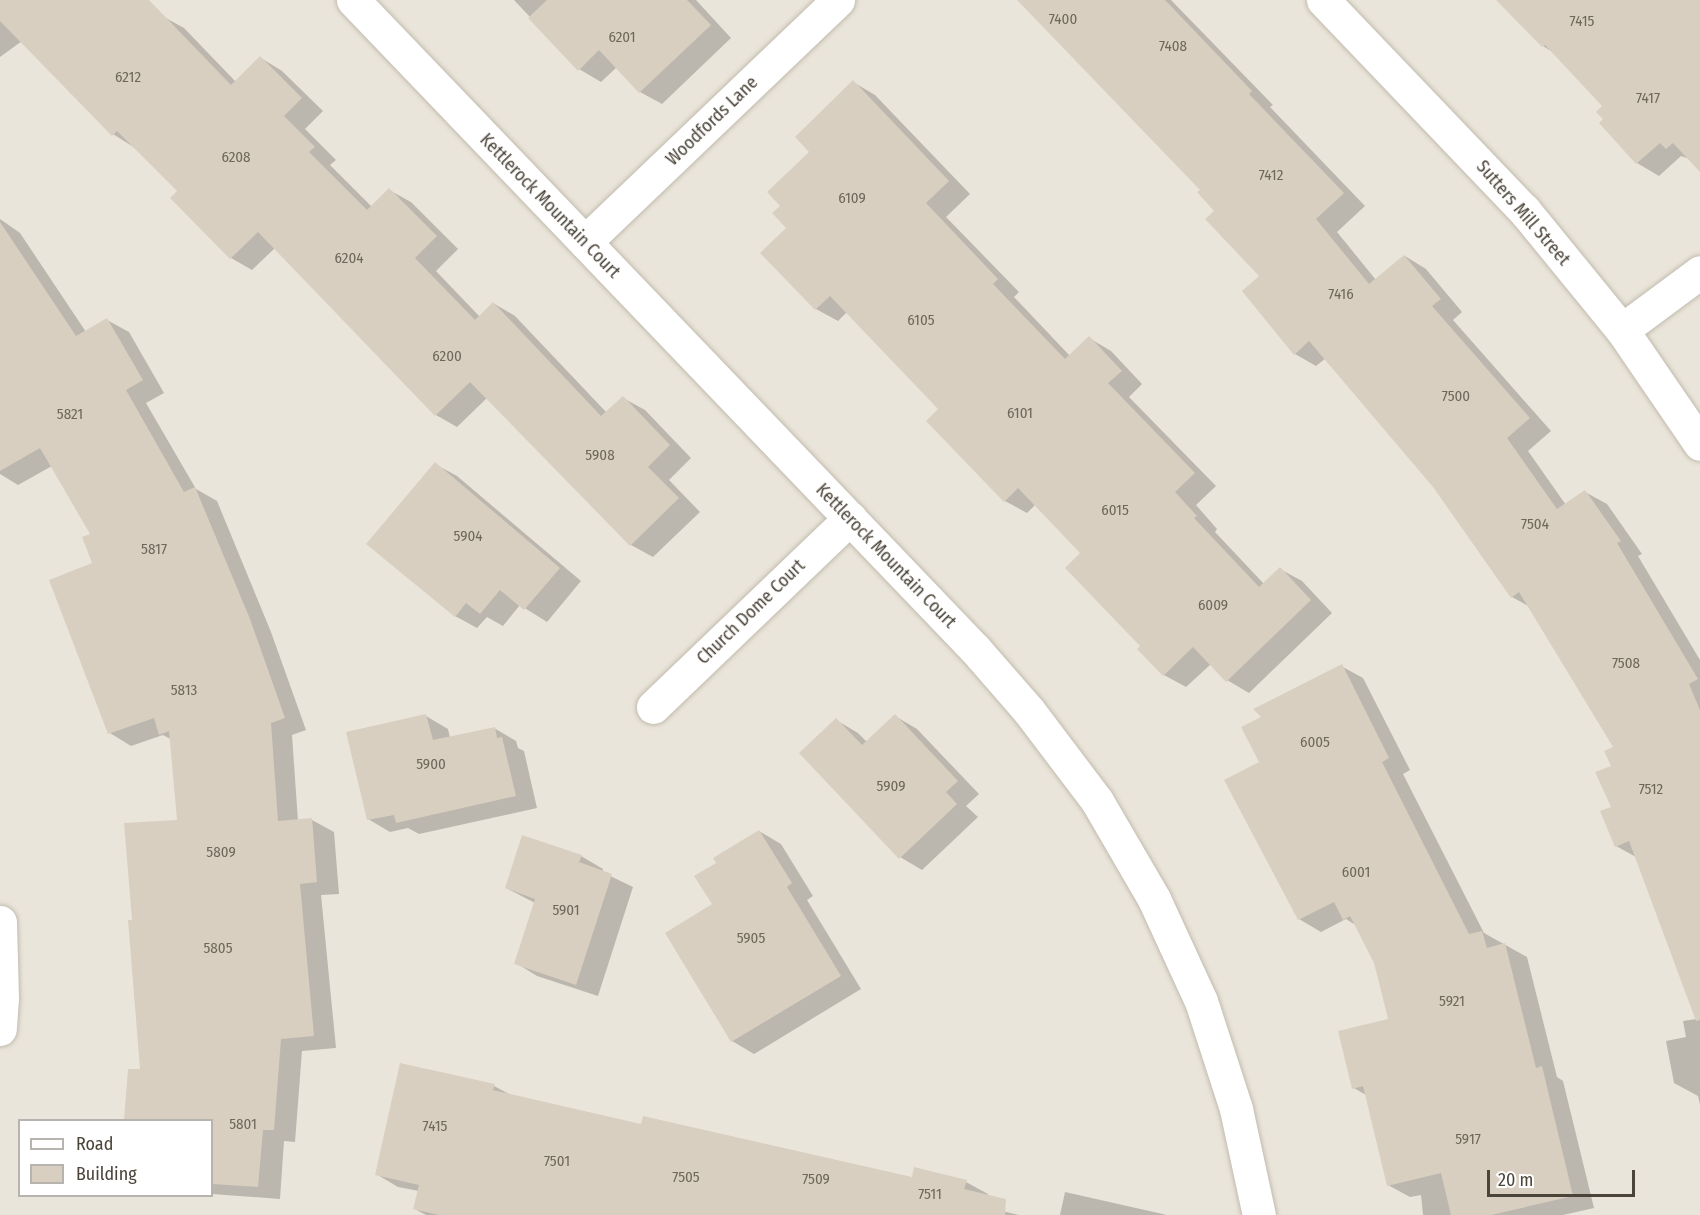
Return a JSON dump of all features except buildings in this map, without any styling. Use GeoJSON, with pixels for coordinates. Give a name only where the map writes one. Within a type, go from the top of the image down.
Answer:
{"type":"FeatureCollection","features":[{"type":"Feature","properties":{"kind":"street","name":"Kettlerock Mountain Court"},"geometry":{"type":"LineString","coordinates":[[353,0],[975,649],[1029,711],[1097,801],[1154,899],[1200,1001],[1236,1109],[1259,1215]]}},
{"type":"Feature","properties":{"kind":"street","name":"Woodfords Lane"},"geometry":{"type":"LineString","coordinates":[[585,242],[838,0]]}},
{"type":"Feature","properties":{"kind":"street","name":"Sutters Mill Street"},"geometry":{"type":"LineString","coordinates":[[1323,0],[1524,210],[1622,330],[1700,444]]}},
{"type":"Feature","properties":{"kind":"street"},"geometry":{"type":"LineString","coordinates":[[1622,330],[1700,272]]}},
{"type":"Feature","properties":{"kind":"street","name":"Church Dome Court"},"geometry":{"type":"LineString","coordinates":[[653,706],[850,518]]}},
{"type":"Feature","properties":{"kind":"street"},"geometry":{"type":"LineString","coordinates":[[0,922],[2,998],[0,1029]]}},
{"type":"Feature","properties":{"kind":"shaded area"},"geometry":{"type":"Polygon","coordinates":[[[0,0],[1700,0],[1700,1215],[0,1215],[0,0]]]}}]}
